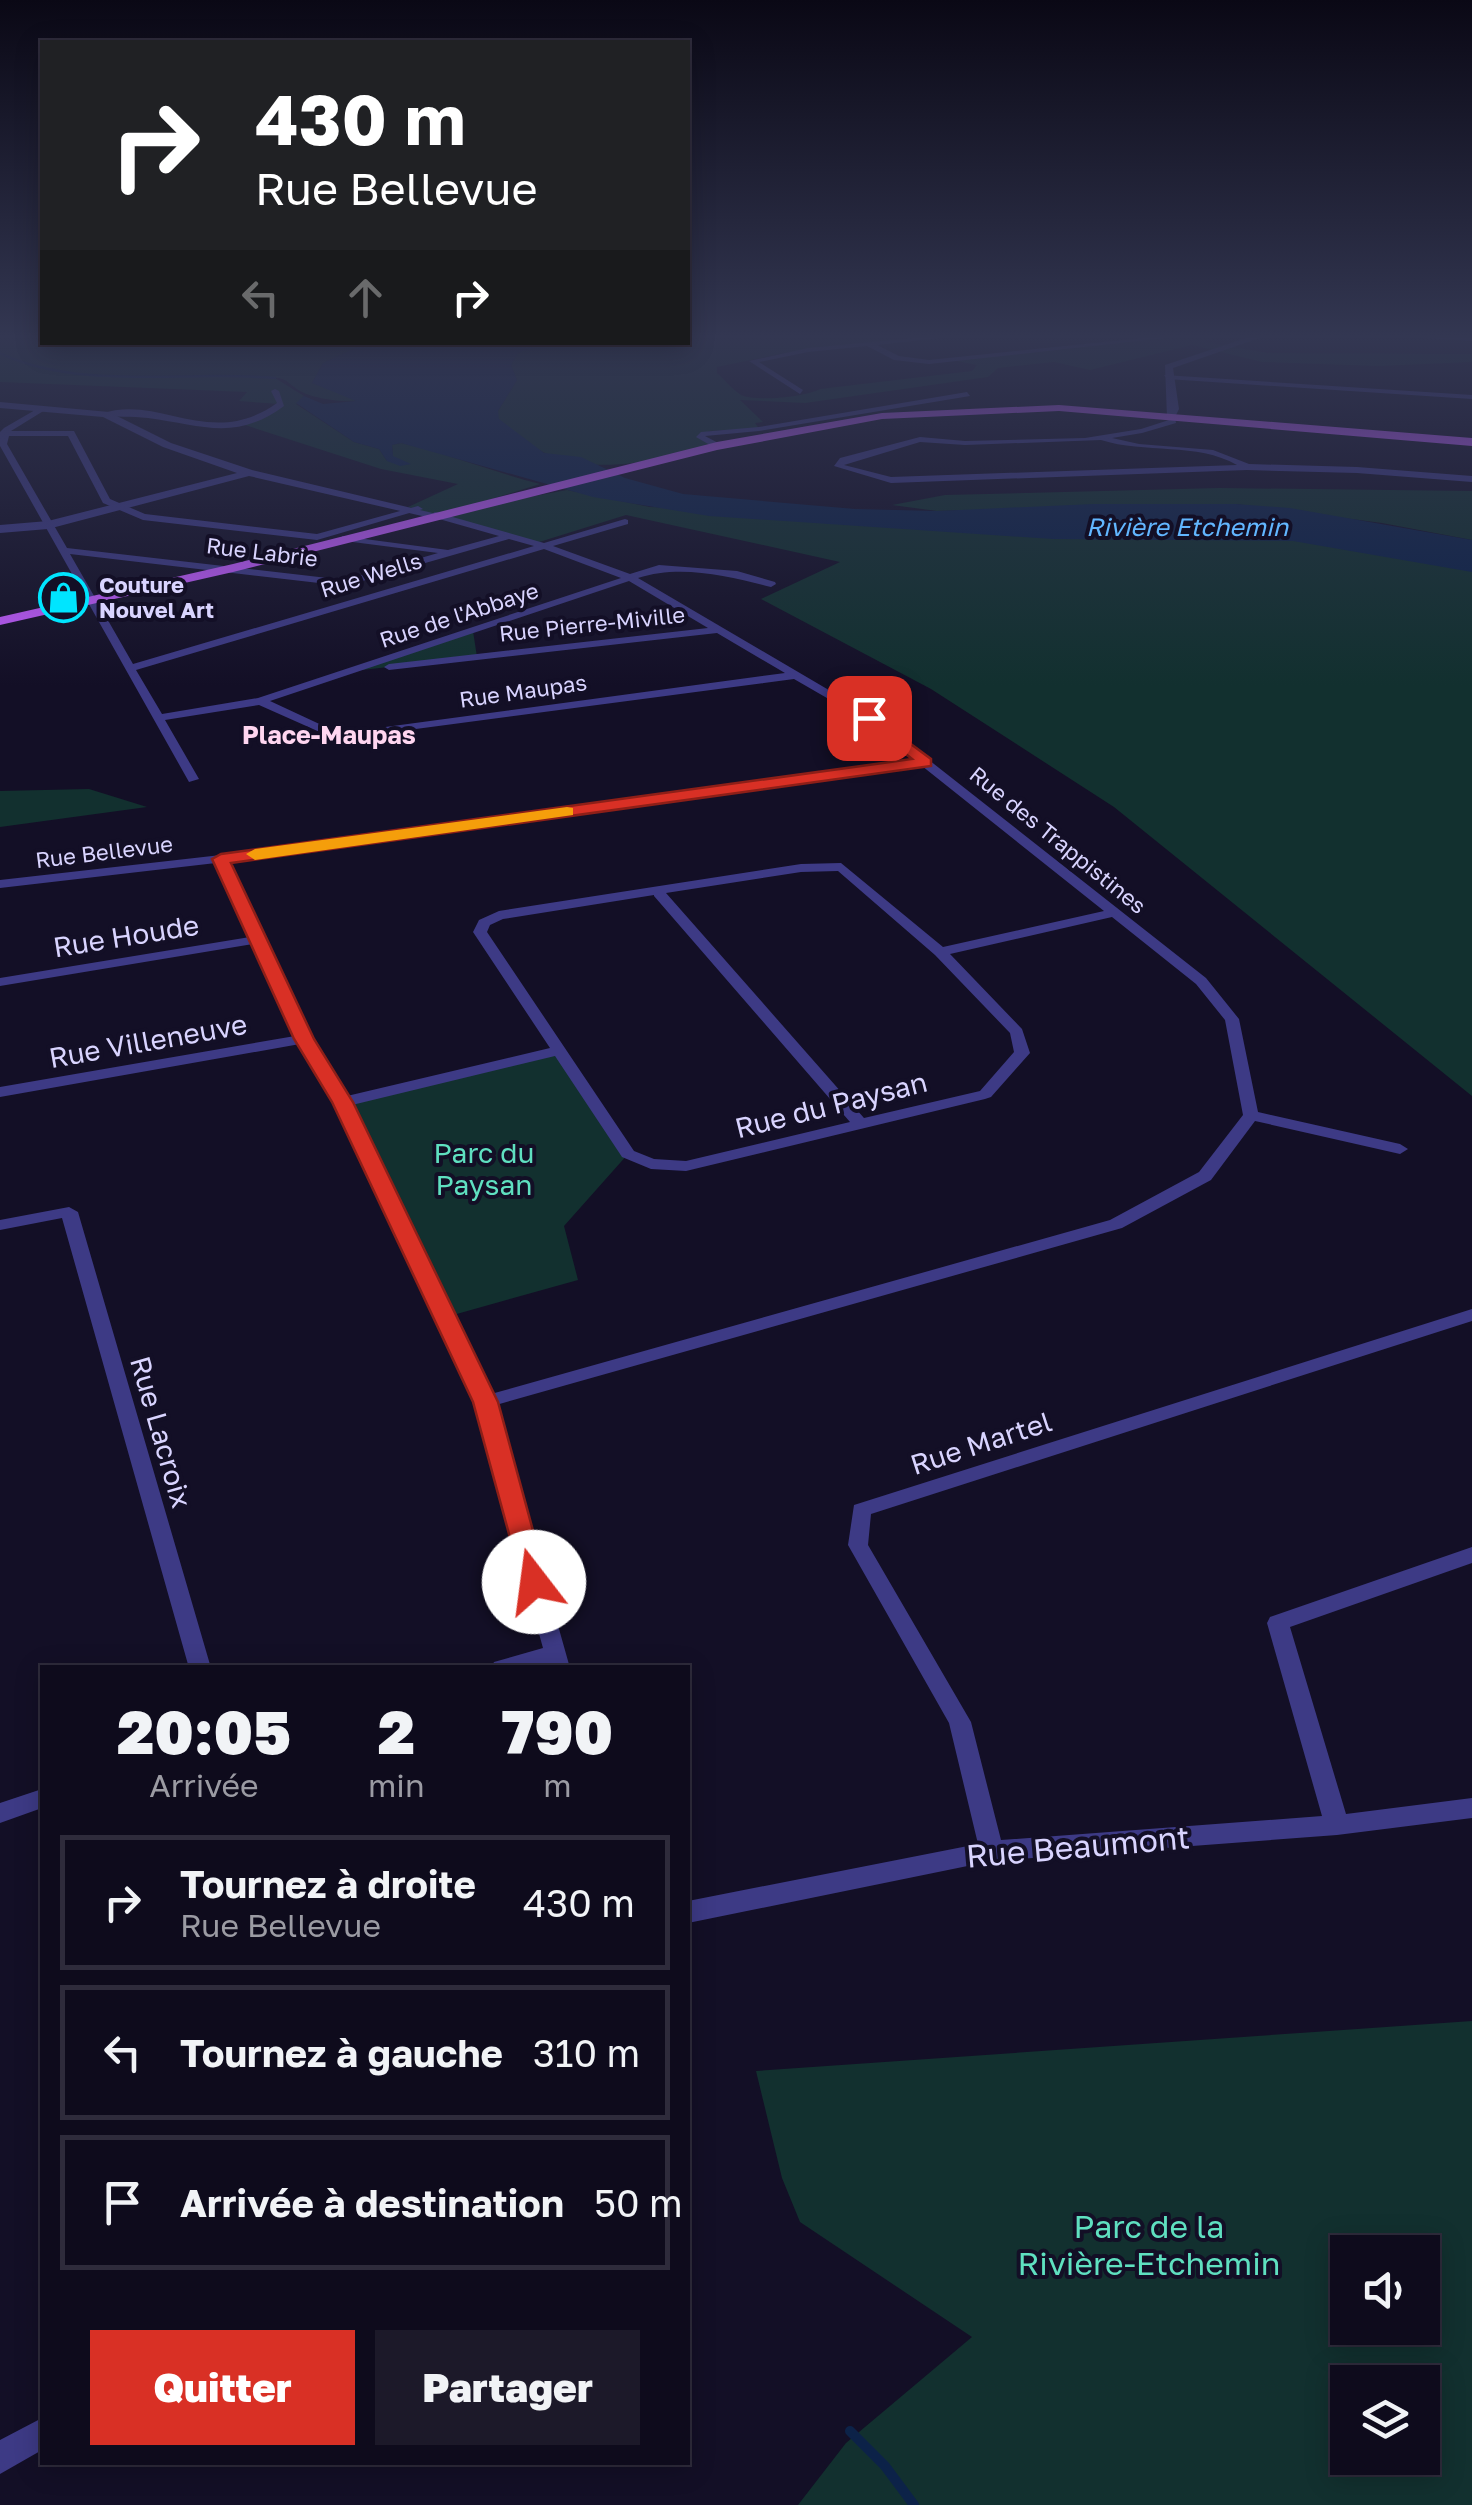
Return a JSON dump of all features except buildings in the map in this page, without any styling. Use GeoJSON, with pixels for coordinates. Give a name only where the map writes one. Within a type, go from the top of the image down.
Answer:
{"type":"FeatureCollection","features":[{"type":"Feature","properties":{"kind":"main road"},"geometry":{"type":"LineString","coordinates":[[0,620],[233,568],[689,453]]}},
{"type":"Feature","properties":{"kind":"street"},"geometry":{"type":"LineString","coordinates":[[11,453],[192,778]]}},
{"type":"Feature","properties":{"kind":"street"},"geometry":{"type":"LineString","coordinates":[[81,453],[106,502],[160,520],[316,537],[418,509]]}},
{"type":"Feature","properties":{"kind":"street"},"geometry":{"type":"LineString","coordinates":[[190,453],[326,493],[434,515]]}},
{"type":"Feature","properties":{"kind":"street"},"geometry":{"type":"LineString","coordinates":[[874,453],[838,464],[847,470],[891,480],[1247,468],[1472,478]]}},
{"type":"Feature","properties":{"kind":"street"},"geometry":{"type":"LineString","coordinates":[[1216,453],[1235,458],[1247,468]]}},
{"type":"Feature","properties":{"kind":"street"},"geometry":{"type":"LineString","coordinates":[[0,529],[48,525],[249,473]]}},
{"type":"Feature","properties":{"kind":"street","name":"Rue des Trappistines"},"geometry":{"type":"LineString","coordinates":[[434,515],[511,535],[632,578],[869,718],[1202,982],[1232,1019],[1251,1115]]}},
{"type":"Feature","properties":{"kind":"street","name":"Rue Wells"},"geometry":{"type":"LineString","coordinates":[[130,668],[625,522]]}},
{"type":"Feature","properties":{"kind":"street","name":"Rue Labrie"},"geometry":{"type":"LineString","coordinates":[[62,550],[345,582],[511,535]]}},
{"type":"Feature","properties":{"kind":"street"},"geometry":{"type":"LineString","coordinates":[[345,538],[452,552]]}},
{"type":"Feature","properties":{"kind":"street","name":"Rue de l'Abbaye"},"geometry":{"type":"LineString","coordinates":[[158,718],[260,701],[674,567],[737,574],[771,584]]}},
{"type":"Feature","properties":{"kind":"street","name":"Rue Pierre-Miville"},"geometry":{"type":"LineString","coordinates":[[354,671],[717,630]]}},
{"type":"Feature","properties":{"kind":"street","name":"Rue Maupas"},"geometry":{"type":"LineString","coordinates":[[260,701],[326,730],[363,732],[797,675]]}},
{"type":"Feature","properties":{"kind":"street","name":"Rue Bellevue"},"geometry":{"type":"LineString","coordinates":[[0,884],[221,859],[926,762]]}},
{"type":"Feature","properties":{"kind":"street"},"geometry":{"type":"LineString","coordinates":[[221,859],[304,1039],[343,1102],[485,1402],[556,1661],[525,1665]]}},
{"type":"Feature","properties":{"kind":"street","name":"Rue du Paysan"},"geometry":{"type":"LineString","coordinates":[[841,867],[940,952],[1017,1032],[1022,1053],[985,1094],[686,1166],[651,1164],[628,1154],[480,932],[484,923],[499,915],[658,893],[801,868],[841,867]]}},
{"type":"Feature","properties":{"kind":"street"},"geometry":{"type":"LineString","coordinates":[[658,893],[860,1123]]}},
{"type":"Feature","properties":{"kind":"street"},"geometry":{"type":"LineString","coordinates":[[940,952],[1114,913]]}},
{"type":"Feature","properties":{"kind":"street","name":"Rue Houde"},"geometry":{"type":"LineString","coordinates":[[0,982],[260,939]]}},
{"type":"Feature","properties":{"kind":"street","name":"Rue Villeneuve"},"geometry":{"type":"LineString","coordinates":[[0,1092],[304,1039]]}},
{"type":"Feature","properties":{"kind":"street"},"geometry":{"type":"LineString","coordinates":[[343,1102],[558,1050]]}},
{"type":"Feature","properties":{"kind":"street"},"geometry":{"type":"LineString","coordinates":[[485,1402],[1116,1224],[1205,1176],[1251,1115],[1400,1150]]}},
{"type":"Feature","properties":{"kind":"street","name":"Rue Lacroix"},"geometry":{"type":"LineString","coordinates":[[0,1225],[69,1212],[199,1665]]}},
{"type":"Feature","properties":{"kind":"street","name":"Rue Martel"},"geometry":{"type":"LineString","coordinates":[[992,1851],[960,1722],[858,1545],[861,1510],[1472,1314]]}},
{"type":"Feature","properties":{"kind":"street"},"geometry":{"type":"LineString","coordinates":[[1338,1825],[1278,1623],[1472,1554]]}},
{"type":"Feature","properties":{"kind":"street"},"geometry":{"type":"LineString","coordinates":[[0,1813],[40,1800]]}},
{"type":"Feature","properties":{"kind":"street","name":"Rue Beaumont"},"geometry":{"type":"LineString","coordinates":[[690,1912],[992,1851],[1338,1825],[1472,1808]]}},
{"type":"Feature","properties":{"kind":"street"},"geometry":{"type":"LineString","coordinates":[[0,2458],[40,2434]]}},
{"type":"Feature","properties":{"kind":"green space"},"geometry":{"type":"Polygon","coordinates":[[[331,453],[382,453],[387,461],[393,453],[439,453],[540,484],[450,512],[567,490],[650,507],[1210,522],[1472,553],[1472,1096],[1114,807],[931,689],[761,599],[840,562],[626,515],[536,543],[408,507],[458,484],[381,469],[331,453]]]}},
{"type":"Feature","properties":{"kind":"green space"},"geometry":{"type":"Polygon","coordinates":[[[545,453],[687,453],[609,465],[563,460],[545,453]]]}},
{"type":"Feature","properties":{"kind":"green space"},"geometry":{"type":"Polygon","coordinates":[[[1219,488],[1472,491],[1472,540],[1382,523],[1236,504],[937,511],[892,505],[945,495],[1219,488]]]}},
{"type":"Feature","properties":{"kind":"green space"},"geometry":{"type":"Polygon","coordinates":[[[473,631],[477,657],[353,671],[473,631]]]}},
{"type":"Feature","properties":{"kind":"green space"},"geometry":{"type":"Polygon","coordinates":[[[89,789],[147,807],[0,827],[0,791],[89,789]]]}},
{"type":"Feature","properties":{"kind":"green space","name":"Parc du Paysan"},"geometry":{"type":"Polygon","coordinates":[[[559,1050],[628,1154],[564,1226],[578,1280],[446,1317],[343,1102],[559,1050]]]}},
{"type":"Feature","properties":{"kind":"green space","name":"Parc de la Rivière-Etchemin"},"geometry":{"type":"Polygon","coordinates":[[[1472,2021],[1472,2505],[798,2505],[846,2443],[972,2337],[800,2222],[782,2178],[756,2071],[1472,2021]]]}},
{"type":"Feature","properties":{"kind":"water"},"geometry":{"type":"Polygon","coordinates":[[[382,453],[393,453],[411,464],[400,466],[387,461],[382,453]]]}},
{"type":"Feature","properties":{"kind":"water","name":"Rivière Etchemin"},"geometry":{"type":"Polygon","coordinates":[[[436,453],[544,453],[581,457],[625,478],[683,494],[855,509],[937,511],[1093,504],[1290,508],[1472,540],[1472,572],[1293,541],[1053,539],[709,516],[593,497],[436,453]]]}},
{"type":"Feature","properties":{"kind":"waterway"},"geometry":{"type":"LineString","coordinates":[[850,2431],[885,2466],[914,2505]]}},
{"type":"Feature","properties":{"kind":"slow traffic"},"geometry":{"type":"LineString","coordinates":[[255,854],[567,811]]}},
{"type":"Feature","properties":{"kind":"place","name":"Couture Nouvel Art"},"geometry":{"type":"Point","coordinates":[64,598]}},
{"type":"Feature","properties":{"kind":"district","name":"Place-Maupas"},"geometry":{"type":"Point","coordinates":[329,735]}},
{"type":"Feature","properties":{"kind":"route"},"geometry":{"type":"LineString","coordinates":[[534,1582],[485,1402],[343,1102],[304,1039],[221,859],[926,762],[869,718]]}}]}
